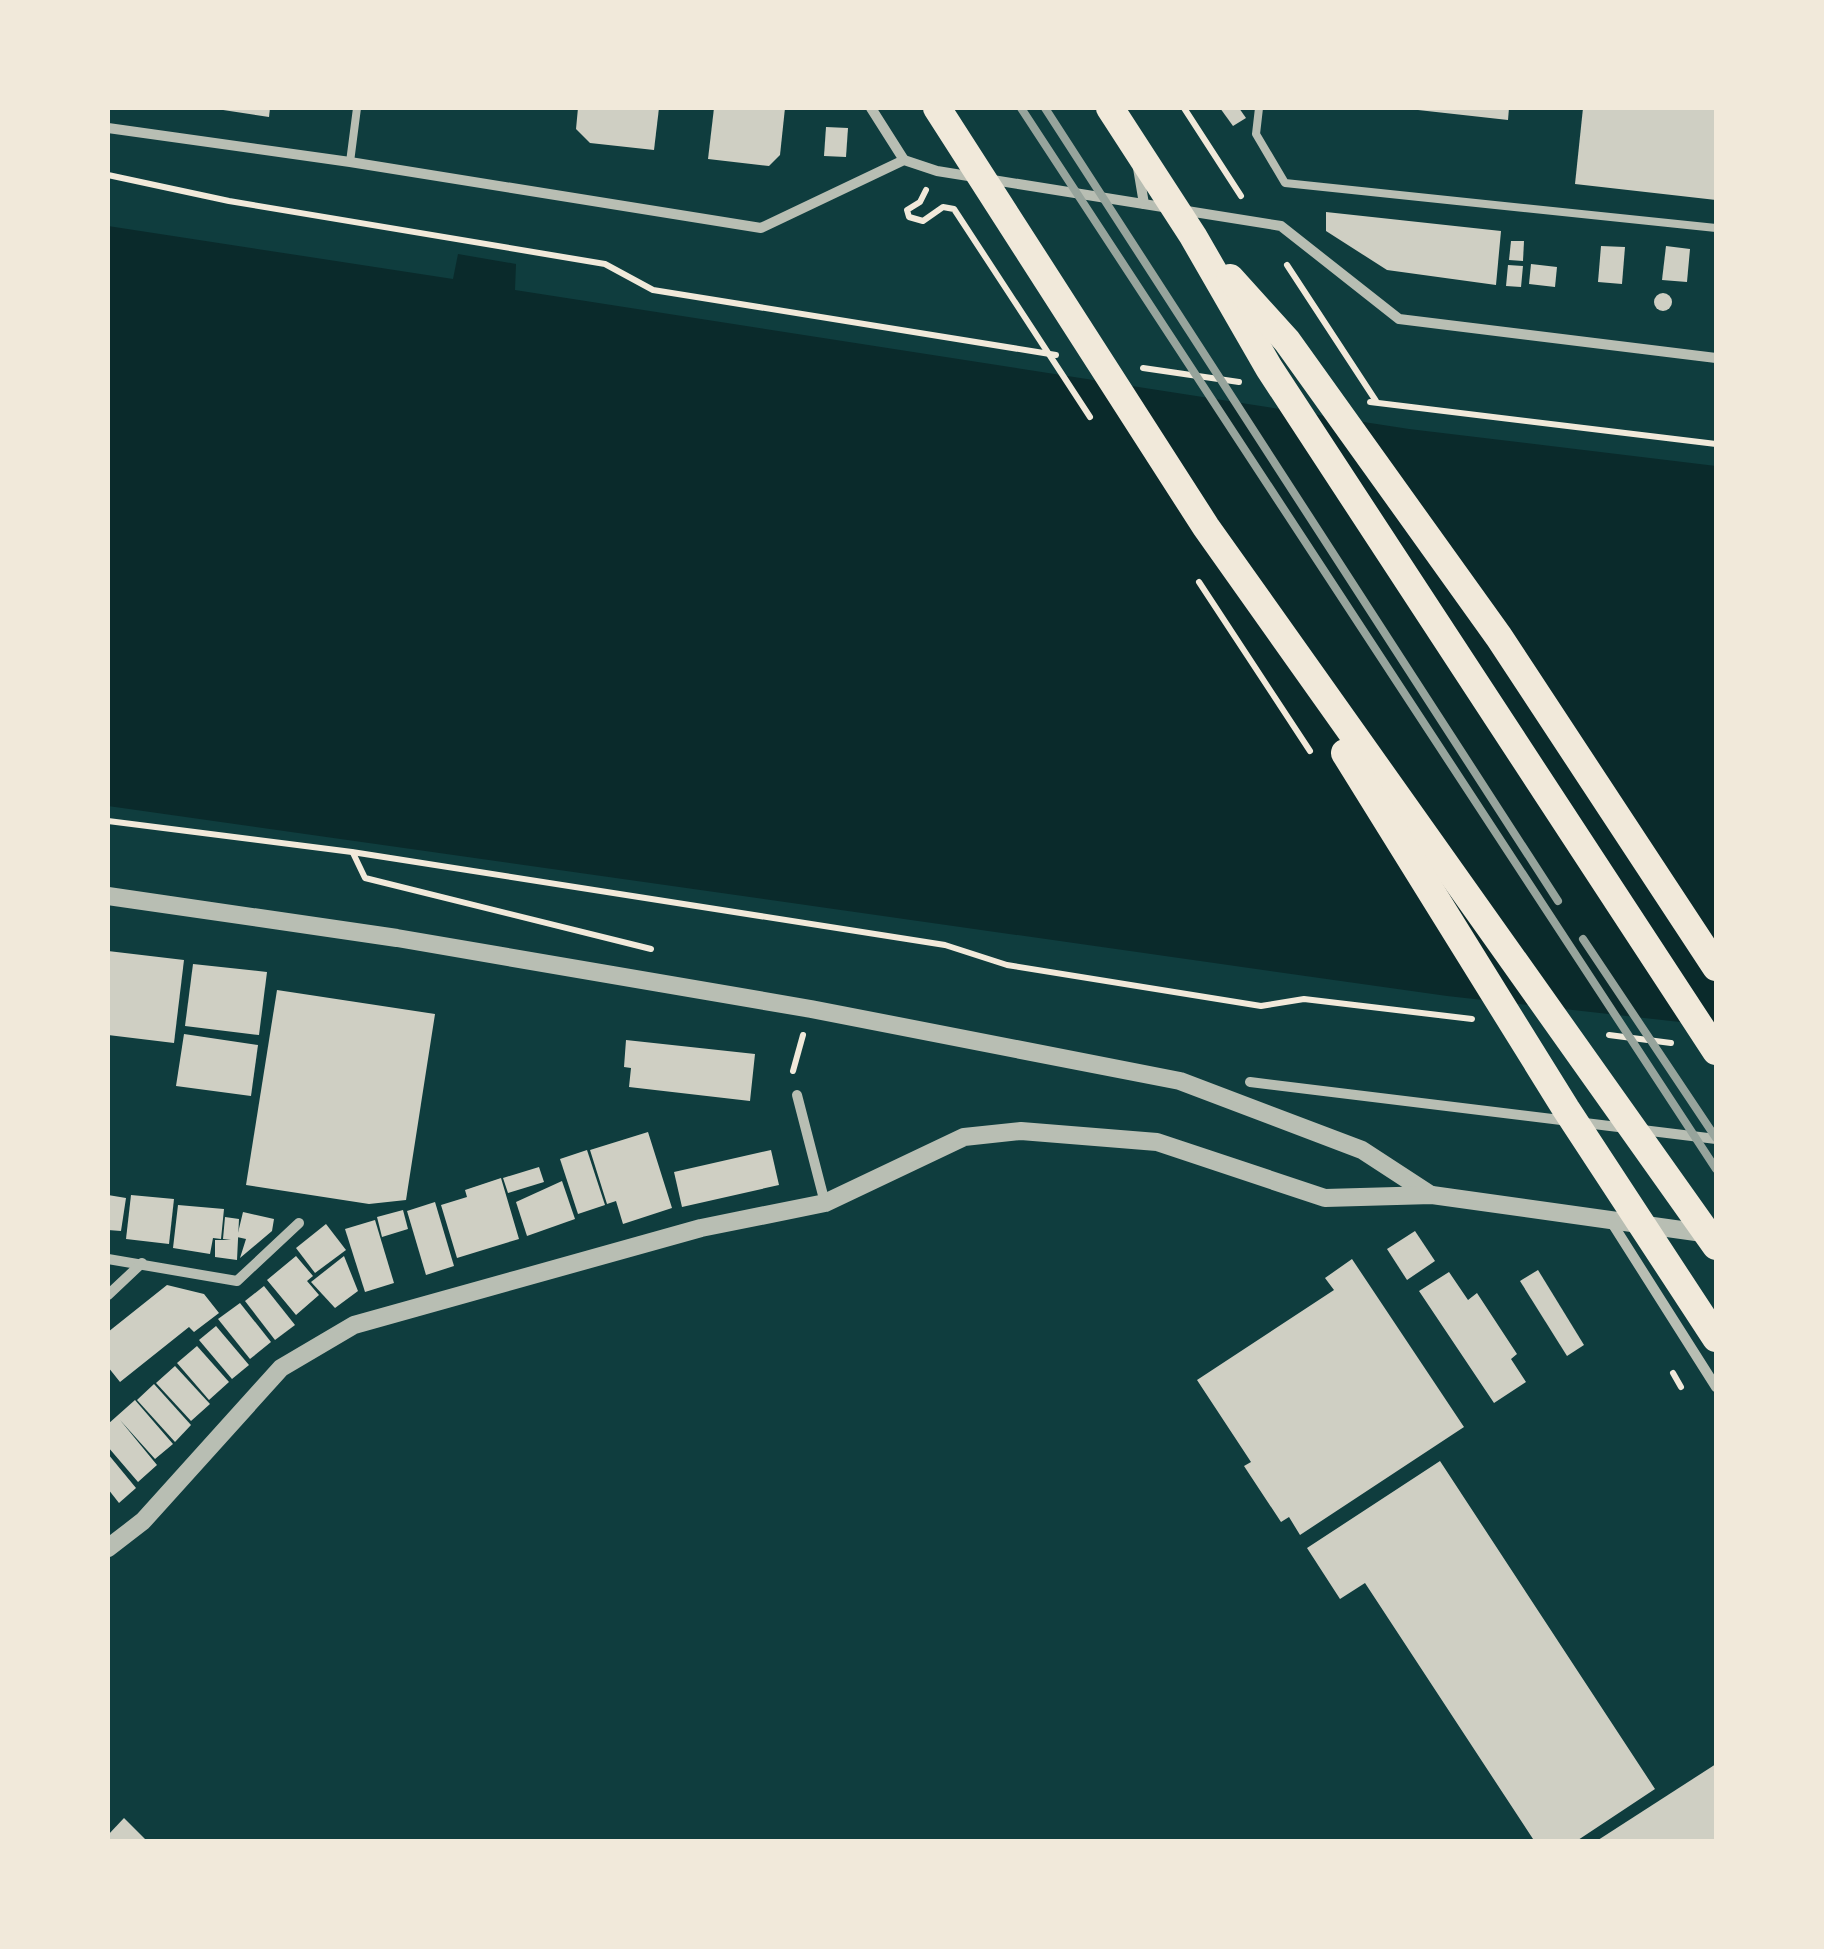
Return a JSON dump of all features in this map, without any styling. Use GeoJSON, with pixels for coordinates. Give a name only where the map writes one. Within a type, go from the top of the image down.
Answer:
{"type":"FeatureCollection","features":[{"type":"Feature","properties":{"kind":"highway"},"geometry":{"type":"LineString","coordinates":[[937,108],[1206,527],[1566,1109],[1716,1338]]}},
{"type":"Feature","properties":{"kind":"highway"},"geometry":{"type":"LineString","coordinates":[[1110,108],[1193,236],[1268,368],[1716,1051]]}},
{"type":"Feature","properties":{"kind":"highway"},"geometry":{"type":"LineString","coordinates":[[1193,236],[1287,341],[1499,636],[1716,967]]}},
{"type":"Feature","properties":{"kind":"highway"},"geometry":{"type":"LineString","coordinates":[[1206,527],[1716,1246]]}},
{"type":"Feature","properties":{"kind":"street"},"geometry":{"type":"LineString","coordinates":[[871,108],[904,160],[937,171],[1281,226],[1399,318],[1716,358]]}},
{"type":"Feature","properties":{"kind":"street"},"geometry":{"type":"LineString","coordinates":[[1129,108],[1144,204]]}},
{"type":"Feature","properties":{"kind":"street"},"geometry":{"type":"LineString","coordinates":[[108,128],[350,162],[761,228],[904,160]]}},
{"type":"Feature","properties":{"kind":"street"},"geometry":{"type":"LineString","coordinates":[[108,896],[397,938],[811,1009],[1180,1081],[1362,1150],[1432,1195]]}},
{"type":"Feature","properties":{"kind":"street"},"geometry":{"type":"LineString","coordinates":[[1250,1082],[1716,1139]]}},
{"type":"Feature","properties":{"kind":"street"},"geometry":{"type":"LineString","coordinates":[[796,1095],[825,1203]]}},
{"type":"Feature","properties":{"kind":"street"},"geometry":{"type":"LineString","coordinates":[[108,1548],[143,1521],[281,1368],[354,1325],[701,1228],[825,1203],[964,1136],[1020,1131],[1157,1142],[1325,1198],[1432,1195],[1716,1235]]}},
{"type":"Feature","properties":{"kind":"street"},"geometry":{"type":"LineString","coordinates":[[1612,1222],[1716,1387]]}},
{"type":"Feature","properties":{"kind":"street"},"geometry":{"type":"LineString","coordinates":[[108,1259],[237,1281],[299,1223]]}},
{"type":"Feature","properties":{"kind":"street"},"geometry":{"type":"LineString","coordinates":[[108,1295],[142,1262]]}},
{"type":"Feature","properties":{"kind":"lane"},"geometry":{"type":"LineString","coordinates":[[350,162],[356,108]]}},
{"type":"Feature","properties":{"kind":"lane"},"geometry":{"type":"LineString","coordinates":[[1260,108],[1256,134],[1286,183],[1716,228]]}},
{"type":"Feature","properties":{"kind":"path"},"geometry":{"type":"LineString","coordinates":[[1184,108],[1230,178]]}},
{"type":"Feature","properties":{"kind":"path"},"geometry":{"type":"LineString","coordinates":[[108,175],[229,202],[606,264],[652,290],[1070,357]]}},
{"type":"Feature","properties":{"kind":"path"},"geometry":{"type":"LineString","coordinates":[[920,202],[907,210],[915,222],[943,207],[954,209],[1095,425]]}},
{"type":"Feature","properties":{"kind":"path"},"geometry":{"type":"LineString","coordinates":[[1128,366],[1243,383]]}},
{"type":"Feature","properties":{"kind":"path"},"geometry":{"type":"LineString","coordinates":[[1358,400],[1716,444]]}},
{"type":"Feature","properties":{"kind":"path"},"geometry":{"type":"LineString","coordinates":[[1193,574],[1313,756]]}},
{"type":"Feature","properties":{"kind":"path"},"geometry":{"type":"LineString","coordinates":[[108,820],[352,852],[945,945],[1007,965],[1261,1006],[1304,999],[1480,1020]]}},
{"type":"Feature","properties":{"kind":"path"},"geometry":{"type":"LineString","coordinates":[[352,852],[364,878],[660,951]]}},
{"type":"Feature","properties":{"kind":"path"},"geometry":{"type":"LineString","coordinates":[[796,1095],[790,1081],[811,1009]]}},
{"type":"Feature","properties":{"kind":"path"},"geometry":{"type":"LineString","coordinates":[[1598,1034],[1677,1044]]}},
{"type":"Feature","properties":{"kind":"water"},"geometry":{"type":"Polygon","coordinates":[[[108,226],[453,279],[458,254],[516,264],[515,290],[1409,429],[1716,466],[1716,1026],[1447,996],[108,806],[108,226]]]}},
{"type":"Feature","properties":{"kind":"building"},"geometry":{"type":"Polygon","coordinates":[[[210,108],[270,108],[269,117],[210,108]]]}},
{"type":"Feature","properties":{"kind":"building"},"geometry":{"type":"Polygon","coordinates":[[[578,108],[659,108],[654,150],[590,143],[576,129],[578,108]]]}},
{"type":"Feature","properties":{"kind":"building"},"geometry":{"type":"Polygon","coordinates":[[[714,108],[785,108],[780,155],[769,166],[708,159],[714,108]]]}},
{"type":"Feature","properties":{"kind":"building"},"geometry":{"type":"Polygon","coordinates":[[[1220,108],[1239,108],[1246,118],[1233,126],[1220,108]]]}},
{"type":"Feature","properties":{"kind":"building"},"geometry":{"type":"Polygon","coordinates":[[[1400,108],[1509,108],[1508,120],[1400,108]]]}},
{"type":"Feature","properties":{"kind":"building"},"geometry":{"type":"Polygon","coordinates":[[[1583,108],[1716,108],[1716,200],[1575,184],[1583,108]]]}},
{"type":"Feature","properties":{"kind":"building"},"geometry":{"type":"Polygon","coordinates":[[[826,127],[848,128],[846,157],[824,156],[826,127]]]}},
{"type":"Feature","properties":{"kind":"building"},"geometry":{"type":"Polygon","coordinates":[[[1326,212],[1501,231],[1496,285],[1387,270],[1326,231],[1326,212]]]}},
{"type":"Feature","properties":{"kind":"building"},"geometry":{"type":"Polygon","coordinates":[[[1511,241],[1524,241],[1523,261],[1509,260],[1511,241]]]}},
{"type":"Feature","properties":{"kind":"building"},"geometry":{"type":"Polygon","coordinates":[[[1601,246],[1625,247],[1622,284],[1598,282],[1601,246]]]}},
{"type":"Feature","properties":{"kind":"building"},"geometry":{"type":"Polygon","coordinates":[[[1666,246],[1690,249],[1687,282],[1662,280],[1666,246]]]}},
{"type":"Feature","properties":{"kind":"building"},"geometry":{"type":"Polygon","coordinates":[[[1531,264],[1557,267],[1555,287],[1529,284],[1531,264]]]}},
{"type":"Feature","properties":{"kind":"building"},"geometry":{"type":"Polygon","coordinates":[[[1508,265],[1523,266],[1521,287],[1506,286],[1508,265]]]}},
{"type":"Feature","properties":{"kind":"building"},"geometry":{"type":"Polygon","coordinates":[[[1663,293],[1672,302],[1663,311],[1654,302],[1663,293]]]}},
{"type":"Feature","properties":{"kind":"building"},"geometry":{"type":"Polygon","coordinates":[[[108,951],[184,960],[174,1043],[108,1035],[108,951]]]}},
{"type":"Feature","properties":{"kind":"building"},"geometry":{"type":"Polygon","coordinates":[[[193,964],[267,972],[259,1035],[185,1026],[193,964]]]}},
{"type":"Feature","properties":{"kind":"building"},"geometry":{"type":"Polygon","coordinates":[[[277,990],[435,1014],[406,1200],[369,1204],[246,1185],[277,990]]]}},
{"type":"Feature","properties":{"kind":"building"},"geometry":{"type":"Polygon","coordinates":[[[184,1034],[258,1045],[251,1096],[176,1086],[184,1034]]]}},
{"type":"Feature","properties":{"kind":"building"},"geometry":{"type":"Polygon","coordinates":[[[626,1040],[755,1054],[750,1101],[629,1087],[631,1068],[624,1067],[626,1040]]]}},
{"type":"Feature","properties":{"kind":"building"},"geometry":{"type":"Polygon","coordinates":[[[648,1132],[672,1208],[623,1224],[616,1201],[607,1204],[590,1150],[648,1132]]]}},
{"type":"Feature","properties":{"kind":"building"},"geometry":{"type":"Polygon","coordinates":[[[587,1150],[605,1205],[578,1214],[560,1159],[587,1150]]]}},
{"type":"Feature","properties":{"kind":"building"},"geometry":{"type":"Polygon","coordinates":[[[771,1150],[779,1185],[682,1207],[674,1172],[771,1150]]]}},
{"type":"Feature","properties":{"kind":"building"},"geometry":{"type":"Polygon","coordinates":[[[539,1167],[544,1182],[508,1193],[503,1178],[539,1167]]]}},
{"type":"Feature","properties":{"kind":"building"},"geometry":{"type":"Polygon","coordinates":[[[501,1178],[519,1239],[457,1258],[441,1205],[467,1197],[465,1190],[501,1178]]]}},
{"type":"Feature","properties":{"kind":"building"},"geometry":{"type":"Polygon","coordinates":[[[562,1181],[575,1219],[527,1236],[516,1202],[562,1181]]]}},
{"type":"Feature","properties":{"kind":"building"},"geometry":{"type":"Polygon","coordinates":[[[108,1195],[126,1198],[121,1231],[108,1230],[108,1195]]]}},
{"type":"Feature","properties":{"kind":"building"},"geometry":{"type":"Polygon","coordinates":[[[131,1195],[174,1199],[169,1244],[126,1239],[131,1195]]]}},
{"type":"Feature","properties":{"kind":"building"},"geometry":{"type":"Polygon","coordinates":[[[435,1202],[454,1266],[426,1275],[407,1211],[435,1202]]]}},
{"type":"Feature","properties":{"kind":"building"},"geometry":{"type":"Polygon","coordinates":[[[178,1205],[224,1209],[221,1239],[213,1238],[210,1254],[173,1248],[178,1205]]]}},
{"type":"Feature","properties":{"kind":"building"},"geometry":{"type":"Polygon","coordinates":[[[403,1210],[408,1229],[382,1237],[377,1217],[403,1210]]]}},
{"type":"Feature","properties":{"kind":"building"},"geometry":{"type":"Polygon","coordinates":[[[243,1212],[274,1219],[272,1231],[240,1258],[246,1239],[237,1237],[243,1212]]]}},
{"type":"Feature","properties":{"kind":"building"},"geometry":{"type":"Polygon","coordinates":[[[225,1217],[239,1219],[237,1260],[215,1257],[215,1240],[231,1240],[223,1239],[225,1217]]]}},
{"type":"Feature","properties":{"kind":"building"},"geometry":{"type":"Polygon","coordinates":[[[375,1220],[394,1283],[365,1292],[345,1229],[375,1220]]]}},
{"type":"Feature","properties":{"kind":"building"},"geometry":{"type":"Polygon","coordinates":[[[326,1224],[346,1250],[315,1273],[296,1248],[326,1224]]]}},
{"type":"Feature","properties":{"kind":"building"},"geometry":{"type":"Polygon","coordinates":[[[1415,1231],[1435,1261],[1407,1280],[1387,1249],[1415,1231]]]}},
{"type":"Feature","properties":{"kind":"building"},"geometry":{"type":"Polygon","coordinates":[[[296,1256],[313,1276],[307,1281],[319,1295],[296,1315],[267,1280],[296,1256]]]}},
{"type":"Feature","properties":{"kind":"building"},"geometry":{"type":"Polygon","coordinates":[[[344,1256],[358,1291],[335,1308],[311,1282],[344,1256]]]}},
{"type":"Feature","properties":{"kind":"building"},"geometry":{"type":"Polygon","coordinates":[[[1352,1259],[1464,1427],[1300,1535],[1289,1517],[1281,1522],[1244,1466],[1251,1462],[1197,1380],[1334,1290],[1325,1278],[1352,1259]]]}},
{"type":"Feature","properties":{"kind":"building"},"geometry":{"type":"Polygon","coordinates":[[[1538,1270],[1584,1345],[1567,1356],[1520,1281],[1538,1270]]]}},
{"type":"Feature","properties":{"kind":"building"},"geometry":{"type":"Polygon","coordinates":[[[1449,1272],[1468,1300],[1477,1293],[1517,1354],[1511,1359],[1526,1382],[1494,1403],[1419,1291],[1449,1272]]]}},
{"type":"Feature","properties":{"kind":"building"},"geometry":{"type":"Polygon","coordinates":[[[167,1285],[204,1294],[219,1313],[194,1332],[189,1327],[120,1382],[108,1367],[108,1332],[167,1285]]]}},
{"type":"Feature","properties":{"kind":"building"},"geometry":{"type":"Polygon","coordinates":[[[264,1286],[295,1325],[275,1340],[245,1301],[264,1286]]]}},
{"type":"Feature","properties":{"kind":"building"},"geometry":{"type":"Polygon","coordinates":[[[240,1303],[271,1342],[250,1359],[218,1319],[240,1303]]]}},
{"type":"Feature","properties":{"kind":"building"},"geometry":{"type":"Polygon","coordinates":[[[216,1326],[249,1365],[232,1379],[199,1340],[216,1326]]]}},
{"type":"Feature","properties":{"kind":"building"},"geometry":{"type":"Polygon","coordinates":[[[197,1346],[229,1382],[209,1400],[177,1363],[197,1346]]]}},
{"type":"Feature","properties":{"kind":"building"},"geometry":{"type":"Polygon","coordinates":[[[175,1366],[210,1404],[191,1421],[156,1383],[175,1366]]]}},
{"type":"Feature","properties":{"kind":"building"},"geometry":{"type":"Polygon","coordinates":[[[154,1384],[191,1425],[175,1442],[137,1400],[154,1384]]]}},
{"type":"Feature","properties":{"kind":"building"},"geometry":{"type":"Polygon","coordinates":[[[135,1400],[173,1444],[155,1459],[120,1420],[157,1465],[138,1482],[108,1447],[108,1424],[135,1400]]]}},
{"type":"Feature","properties":{"kind":"building"},"geometry":{"type":"Polygon","coordinates":[[[108,1454],[136,1488],[119,1503],[108,1489],[108,1454]]]}},
{"type":"Feature","properties":{"kind":"building"},"geometry":{"type":"Polygon","coordinates":[[[1440,1461],[1655,1789],[1575,1842],[1535,1842],[1365,1583],[1340,1599],[1307,1548],[1440,1461]]]}},
{"type":"Feature","properties":{"kind":"building"},"geometry":{"type":"Polygon","coordinates":[[[1716,1764],[1716,1842],[1595,1842],[1716,1764]]]}},
{"type":"Feature","properties":{"kind":"building"},"geometry":{"type":"Polygon","coordinates":[[[124,1818],[145,1839],[142,1842],[108,1842],[108,1835],[124,1818]]]}},
{"type":"Feature","properties":{"kind":"railway"},"geometry":{"type":"LineString","coordinates":[[1021,108],[1716,1169]]}},
{"type":"Feature","properties":{"kind":"railway"},"geometry":{"type":"LineString","coordinates":[[1045,108],[1558,901]]}},
{"type":"Feature","properties":{"kind":"railway"},"geometry":{"type":"LineString","coordinates":[[1583,939],[1716,1138]]}}]}
